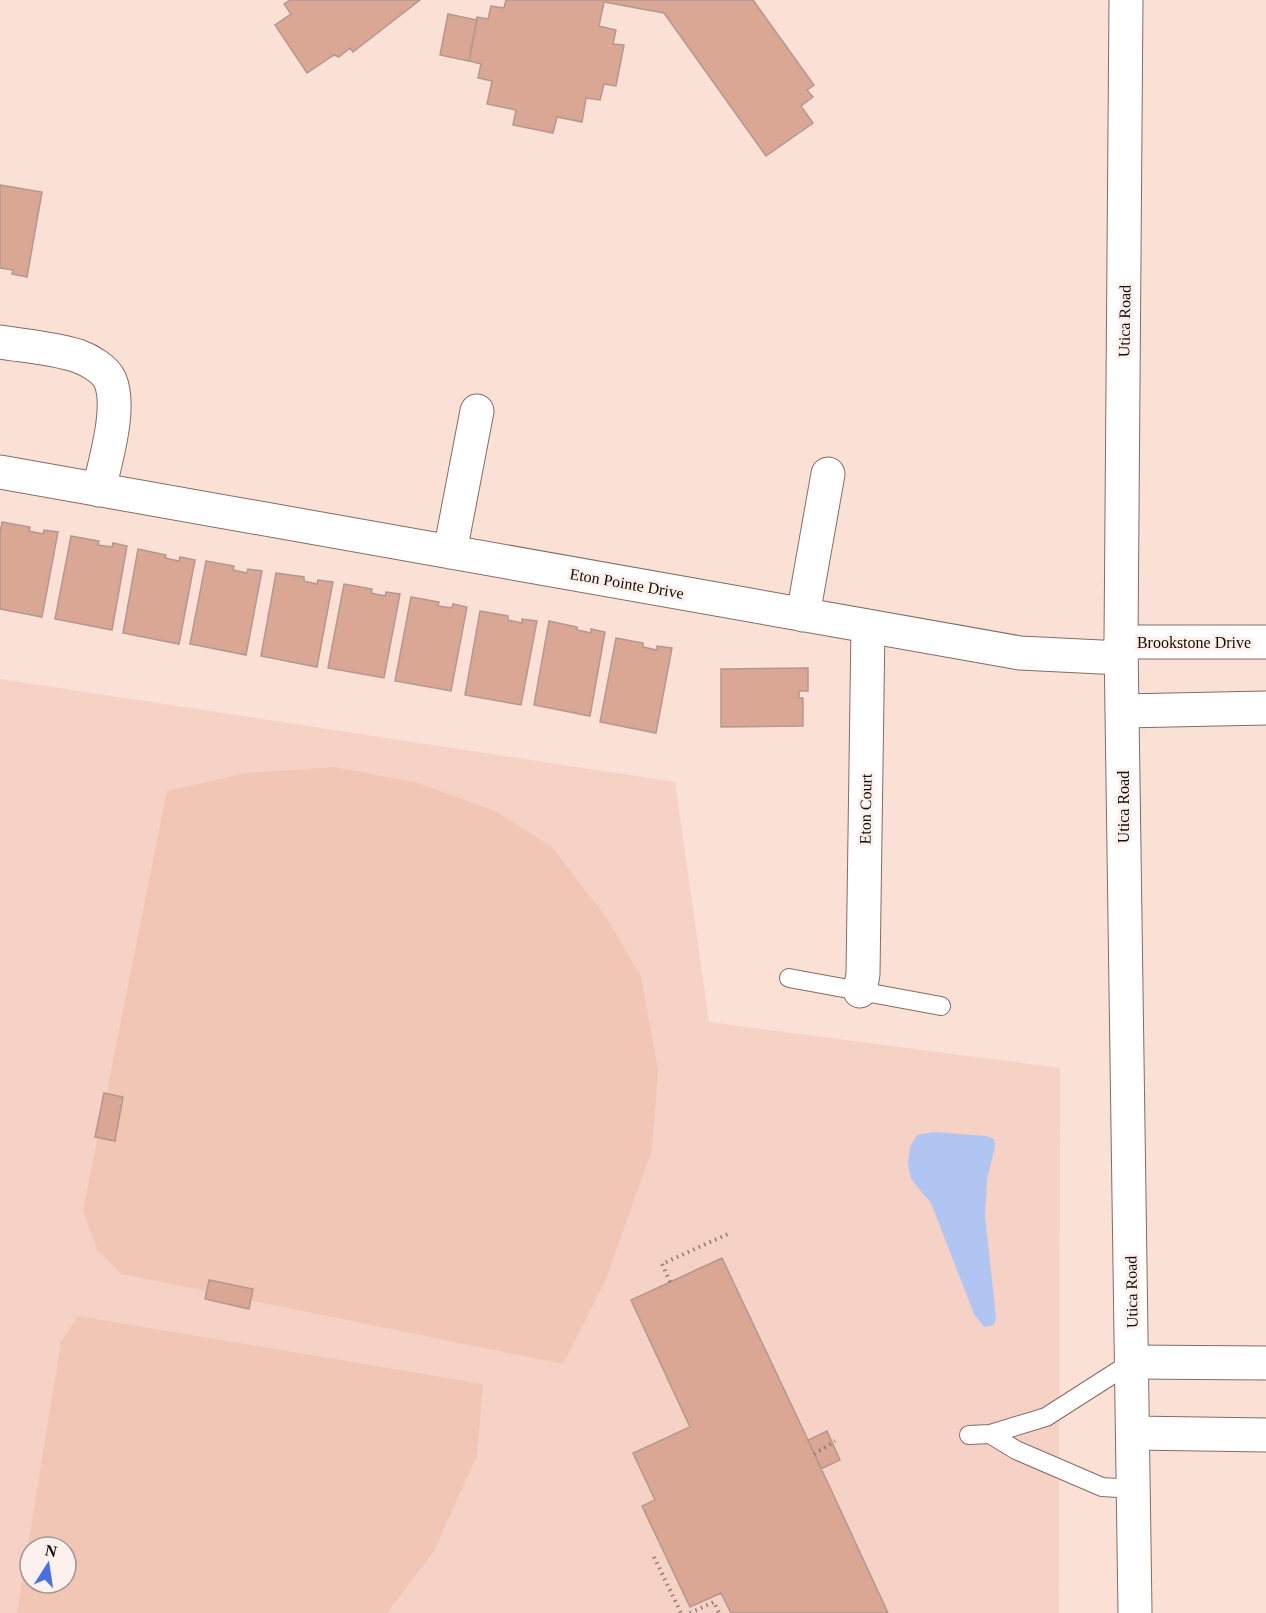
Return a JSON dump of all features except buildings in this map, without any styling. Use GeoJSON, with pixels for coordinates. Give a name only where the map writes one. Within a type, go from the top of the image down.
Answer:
{"type":"FeatureCollection","features":[{"type":"Feature","properties":{"kind":"street","name":"Utica Road"},"geometry":{"type":"LineString","coordinates":[[1126,0],[1121,650],[1135,1613]]}},
{"type":"Feature","properties":{"kind":"street"},"geometry":{"type":"LineString","coordinates":[[0,342],[78,356],[96,364],[110,379],[115,400],[99,490]]}},
{"type":"Feature","properties":{"kind":"street"},"geometry":{"type":"LineString","coordinates":[[450,552],[477,411]]}},
{"type":"Feature","properties":{"kind":"street","name":"Eton Pointe Drive"},"geometry":{"type":"LineString","coordinates":[[0,472],[1020,654],[1121,650]]}},
{"type":"Feature","properties":{"kind":"street"},"geometry":{"type":"LineString","coordinates":[[803,615],[828,474]]}},
{"type":"Feature","properties":{"kind":"street","name":"Eton Court"},"geometry":{"type":"LineString","coordinates":[[860,991],[863,974],[868,626]]}},
{"type":"Feature","properties":{"kind":"street","name":"Brookstone Drive"},"geometry":{"type":"LineString","coordinates":[[1121,650],[1266,642]]}},
{"type":"Feature","properties":{"kind":"street"},"geometry":{"type":"LineString","coordinates":[[1123,711],[1266,708]]}},
{"type":"Feature","properties":{"kind":"street"},"geometry":{"type":"LineString","coordinates":[[1132,1362],[1266,1363]]}},
{"type":"Feature","properties":{"kind":"street"},"geometry":{"type":"LineString","coordinates":[[1133,1433],[1266,1435]]}},
{"type":"Feature","properties":{"kind":"lane"},"geometry":{"type":"LineString","coordinates":[[789,978],[941,1006]]}},
{"type":"Feature","properties":{"kind":"lane"},"geometry":{"type":"LineString","coordinates":[[969,1435],[990,1434],[1046,1418],[1132,1362]]}},
{"type":"Feature","properties":{"kind":"lane"},"geometry":{"type":"LineString","coordinates":[[990,1434],[1016,1450],[1102,1487],[1134,1489]]}},
{"type":"Feature","properties":{"kind":"path"},"geometry":{"type":"LineString","coordinates":[[670,1282],[662,1264],[730,1233]]}},
{"type":"Feature","properties":{"kind":"path"},"geometry":{"type":"LineString","coordinates":[[814,1454],[835,1441]]}},
{"type":"Feature","properties":{"kind":"path"},"geometry":{"type":"LineString","coordinates":[[654,1557],[681,1613]]}},
{"type":"Feature","properties":{"kind":"path"},"geometry":{"type":"LineString","coordinates":[[690,1613],[714,1602],[719,1613]]}},
{"type":"Feature","properties":{"kind":"shaded area"},"geometry":{"type":"Polygon","coordinates":[[[0,679],[675,782],[709,1022],[1060,1068],[1059,1613],[0,1613],[0,679]]]}},
{"type":"Feature","properties":{"kind":"shaded area"},"geometry":{"type":"Polygon","coordinates":[[[335,767],[418,783],[497,812],[552,847],[608,920],[641,977],[658,1070],[652,1150],[605,1281],[563,1364],[122,1274],[98,1251],[83,1211],[167,791],[247,773],[335,767]]]}},
{"type":"Feature","properties":{"kind":"shaded area"},"geometry":{"type":"Polygon","coordinates":[[[78,1316],[483,1384],[477,1455],[434,1551],[387,1613],[17,1613],[20,1595],[78,1595],[78,1535],[30,1535],[61,1342],[78,1316]]]}},
{"type":"Feature","properties":{"kind":"water"},"geometry":{"type":"Polygon","coordinates":[[[934,1132],[986,1136],[994,1139],[995,1147],[987,1179],[985,1216],[996,1317],[994,1325],[984,1327],[974,1314],[931,1203],[911,1179],[908,1164],[910,1147],[917,1135],[934,1132]]]}}]}
